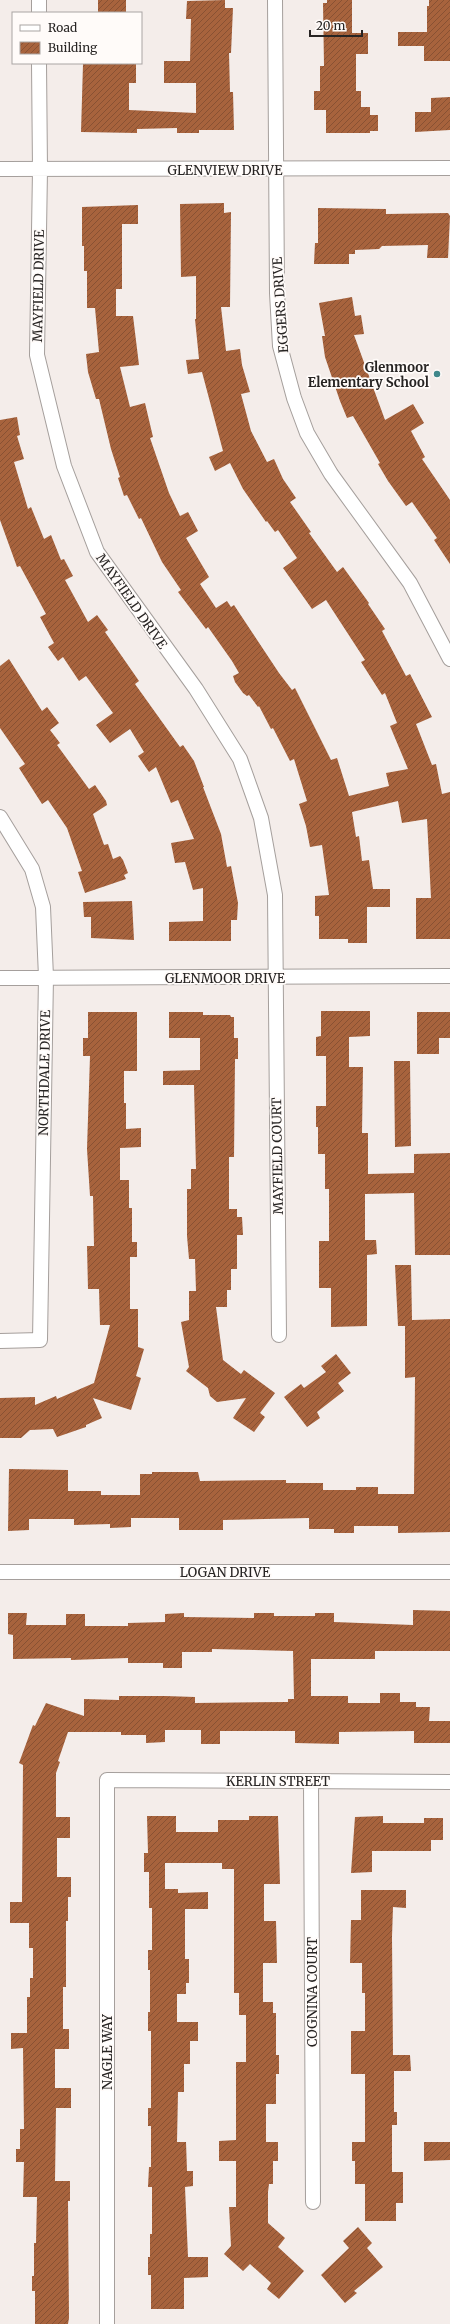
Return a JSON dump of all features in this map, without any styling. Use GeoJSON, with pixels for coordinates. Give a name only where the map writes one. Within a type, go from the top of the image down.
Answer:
{"type":"FeatureCollection","features":[{"type":"Feature","properties":{"kind":"street"},"geometry":{"type":"LineString","coordinates":[[39,0],[39,12]]}},
{"type":"Feature","properties":{"kind":"street","name":"EGGERS DRIVE"},"geometry":{"type":"LineString","coordinates":[[275,0],[276,170],[280,346],[294,398],[308,433],[330,474],[410,583],[450,660]]}},
{"type":"Feature","properties":{"kind":"street","name":"MAYFIELD DRIVE"},"geometry":{"type":"LineString","coordinates":[[39,64],[40,170],[37,355],[64,466],[97,552],[196,689],[240,759],[261,818],[275,895],[275,978]]}},
{"type":"Feature","properties":{"kind":"street","name":"GLENVIEW DRIVE"},"geometry":{"type":"LineString","coordinates":[[0,169],[276,170],[450,168]]}},
{"type":"Feature","properties":{"kind":"street","name":"NORTHDALE DRIVE"},"geometry":{"type":"LineString","coordinates":[[0,816],[32,869],[43,907],[46,977],[40,1340],[0,1341]]}},
{"type":"Feature","properties":{"kind":"street","name":"GLENMOOR DRIVE"},"geometry":{"type":"LineString","coordinates":[[0,978],[275,978],[450,976]]}},
{"type":"Feature","properties":{"kind":"street","name":"MAYFIELD COURT"},"geometry":{"type":"LineString","coordinates":[[275,978],[279,1335]]}},
{"type":"Feature","properties":{"kind":"street","name":"LOGAN DRIVE"},"geometry":{"type":"LineString","coordinates":[[0,1572],[450,1572]]}},
{"type":"Feature","properties":{"kind":"street","name":"KERLIN STREET"},"geometry":{"type":"LineString","coordinates":[[107,1780],[450,1782]]}},
{"type":"Feature","properties":{"kind":"street","name":"NAGLE WAY"},"geometry":{"type":"LineString","coordinates":[[107,1780],[107,2324]]}},
{"type":"Feature","properties":{"kind":"street","name":"COGNINA COURT"},"geometry":{"type":"LineString","coordinates":[[311,1781],[313,2202]]}},
{"type":"Feature","properties":{"kind":"building"},"geometry":{"type":"Polygon","coordinates":[[[98,0],[126,0],[126,12],[98,12],[98,0]]]}},
{"type":"Feature","properties":{"kind":"building"},"geometry":{"type":"Polygon","coordinates":[[[225,0],[225,8],[233,8],[231,53],[229,53],[230,92],[233,92],[234,130],[199,130],[199,133],[177,133],[177,128],[137,129],[137,133],[81,132],[83,64],[136,64],[136,83],[129,83],[129,110],[196,113],[196,83],[164,83],[164,61],[190,61],[191,19],[186,19],[187,1],[225,0]]]}},
{"type":"Feature","properties":{"kind":"building"},"geometry":{"type":"Polygon","coordinates":[[[327,0],[352,0],[352,33],[368,33],[368,54],[356,54],[356,91],[361,91],[361,107],[370,107],[370,115],[378,115],[378,131],[370,131],[370,133],[326,133],[326,110],[314,110],[314,91],[320,91],[320,66],[324,66],[323,3],[327,3],[327,0]]]}},
{"type":"Feature","properties":{"kind":"building"},"geometry":{"type":"Polygon","coordinates":[[[429,0],[450,0],[450,61],[424,61],[424,46],[398,46],[398,32],[427,32],[427,6],[429,6],[429,0]]]}},
{"type":"Feature","properties":{"kind":"building"},"geometry":{"type":"Polygon","coordinates":[[[450,97],[450,130],[415,132],[415,112],[431,112],[431,98],[450,97]]]}},
{"type":"Feature","properties":{"kind":"building"},"geometry":{"type":"Polygon","coordinates":[[[224,203],[224,213],[231,212],[230,307],[221,307],[226,351],[240,349],[242,365],[250,392],[241,394],[251,431],[267,462],[274,459],[283,479],[296,498],[290,502],[311,532],[309,533],[337,572],[343,567],[369,603],[368,604],[385,629],[382,631],[406,676],[410,674],[432,717],[416,724],[432,765],[436,764],[442,794],[450,792],[450,939],[416,939],[416,898],[431,898],[427,819],[402,823],[398,801],[352,812],[356,837],[359,836],[362,861],[369,860],[373,889],[390,889],[390,907],[367,907],[367,943],[348,943],[348,939],[319,939],[319,916],[315,916],[315,896],[329,895],[322,845],[310,847],[306,826],[299,804],[307,801],[294,759],[290,761],[273,728],[271,729],[259,706],[258,707],[249,695],[247,696],[243,693],[235,682],[233,676],[239,673],[232,661],[208,627],[206,629],[178,592],[181,590],[162,562],[141,518],[139,519],[127,495],[124,496],[118,478],[120,477],[111,449],[99,399],[96,399],[88,372],[86,354],[99,352],[95,308],[87,308],[87,271],[84,271],[84,246],[82,246],[82,207],[138,205],[138,224],[122,224],[122,289],[116,289],[116,316],[133,316],[139,365],[120,367],[130,407],[145,403],[153,437],[150,438],[169,493],[180,516],[188,512],[198,531],[186,538],[209,577],[200,584],[216,608],[227,601],[231,607],[234,605],[279,673],[292,690],[295,688],[331,760],[337,758],[349,796],[389,786],[386,773],[408,769],[390,726],[397,723],[385,693],[382,695],[361,662],[365,660],[326,600],[312,609],[283,568],[297,558],[278,530],[275,532],[267,521],[266,522],[243,489],[230,463],[215,471],[209,457],[223,451],[202,372],[188,374],[186,360],[199,359],[195,319],[196,276],[181,277],[180,204],[224,203]]]}},
{"type":"Feature","properties":{"kind":"building"},"geometry":{"type":"Polygon","coordinates":[[[318,208],[386,209],[386,214],[448,213],[450,216],[448,258],[427,258],[428,245],[382,246],[379,249],[355,250],[355,254],[349,254],[349,264],[314,264],[315,243],[318,243],[318,208]]]}},
{"type":"Feature","properties":{"kind":"building"},"geometry":{"type":"Polygon","coordinates":[[[352,297],[355,316],[361,315],[364,334],[354,335],[385,420],[413,404],[424,423],[411,431],[425,457],[422,459],[450,500],[450,564],[434,540],[437,538],[412,502],[406,506],[388,481],[378,464],[380,463],[353,416],[347,418],[340,401],[325,357],[322,336],[325,336],[319,303],[352,297]]]}},
{"type":"Feature","properties":{"kind":"building"},"geometry":{"type":"Polygon","coordinates":[[[17,417],[20,435],[17,436],[24,459],[14,462],[28,509],[31,507],[44,539],[51,535],[61,560],[64,559],[73,576],[65,580],[88,622],[97,615],[108,630],[105,632],[139,681],[135,684],[180,747],[183,745],[194,761],[221,834],[227,867],[231,866],[238,903],[237,920],[231,920],[231,941],[169,941],[169,922],[203,921],[203,888],[193,890],[185,862],[175,863],[171,843],[194,839],[178,800],[171,803],[156,767],[149,772],[138,756],[144,752],[130,729],[110,743],[96,725],[113,713],[86,676],[79,681],[63,657],[58,661],[48,647],[54,643],[40,617],[46,614],[20,566],[17,567],[0,520],[0,420],[17,417]]]}},
{"type":"Feature","properties":{"kind":"building"},"geometry":{"type":"Polygon","coordinates":[[[9,659],[42,711],[47,707],[59,723],[50,730],[60,743],[57,745],[89,789],[95,785],[106,801],[107,805],[93,814],[104,845],[108,844],[113,859],[120,856],[123,860],[128,873],[124,875],[126,879],[85,893],[78,872],[82,871],[67,828],[48,800],[42,804],[19,768],[25,764],[0,728],[0,666],[9,659]]]}},
{"type":"Feature","properties":{"kind":"building"},"geometry":{"type":"Polygon","coordinates":[[[132,901],[134,940],[91,938],[91,917],[84,917],[83,902],[132,901]]]}},
{"type":"Feature","properties":{"kind":"building"},"geometry":{"type":"Polygon","coordinates":[[[321,1011],[370,1011],[370,1036],[349,1037],[349,1067],[363,1067],[362,1133],[368,1133],[368,1174],[414,1173],[414,1154],[450,1153],[450,1255],[415,1255],[414,1193],[365,1194],[365,1240],[376,1240],[377,1254],[367,1255],[367,1326],[331,1327],[331,1288],[319,1288],[319,1241],[329,1241],[329,1189],[325,1189],[325,1154],[318,1154],[318,1127],[316,1127],[316,1106],[326,1106],[326,1056],[316,1056],[316,1037],[321,1036],[321,1011]]]}},
{"type":"Feature","properties":{"kind":"building"},"geometry":{"type":"Polygon","coordinates":[[[88,1012],[137,1012],[137,1071],[124,1071],[124,1103],[126,1103],[126,1129],[141,1128],[141,1147],[120,1148],[120,1180],[129,1180],[129,1208],[132,1208],[132,1242],[137,1242],[137,1257],[130,1257],[130,1309],[138,1309],[138,1347],[144,1349],[136,1376],[141,1378],[131,1410],[93,1398],[102,1418],[86,1425],[86,1427],[57,1437],[53,1429],[30,1430],[21,1438],[0,1438],[0,1398],[35,1397],[35,1405],[56,1396],[57,1399],[94,1383],[110,1325],[100,1325],[99,1289],[88,1289],[87,1246],[94,1246],[93,1196],[90,1196],[87,1149],[90,1056],[83,1056],[83,1038],[88,1038],[88,1012]]]}},
{"type":"Feature","properties":{"kind":"building"},"geometry":{"type":"Polygon","coordinates":[[[169,1012],[203,1012],[203,1015],[230,1015],[231,1017],[234,1017],[234,1038],[238,1038],[238,1059],[235,1059],[234,1157],[229,1157],[229,1209],[237,1209],[237,1217],[242,1217],[243,1235],[237,1235],[237,1269],[231,1269],[231,1290],[227,1290],[227,1307],[216,1307],[223,1360],[241,1374],[244,1370],[275,1393],[260,1413],[265,1417],[254,1432],[233,1418],[246,1398],[217,1402],[210,1396],[208,1388],[186,1371],[189,1367],[181,1322],[189,1320],[189,1291],[196,1291],[195,1259],[189,1259],[187,1236],[187,1189],[191,1189],[191,1169],[196,1169],[194,1085],[163,1085],[163,1071],[200,1070],[200,1038],[169,1038],[169,1012]]]}},
{"type":"Feature","properties":{"kind":"building"},"geometry":{"type":"Polygon","coordinates":[[[417,1012],[450,1012],[450,1038],[439,1038],[439,1054],[417,1054],[417,1012]]]}},
{"type":"Feature","properties":{"kind":"building"},"geometry":{"type":"Polygon","coordinates":[[[394,1061],[410,1061],[411,1146],[395,1147],[394,1061]]]}},
{"type":"Feature","properties":{"kind":"building"},"geometry":{"type":"Polygon","coordinates":[[[395,1265],[411,1265],[412,1320],[450,1319],[450,1532],[398,1533],[398,1526],[354,1526],[354,1533],[334,1533],[334,1529],[309,1529],[309,1518],[223,1520],[223,1530],[179,1530],[179,1518],[131,1518],[131,1527],[110,1528],[110,1524],[74,1525],[74,1519],[29,1519],[29,1530],[8,1531],[9,1469],[68,1470],[68,1491],[101,1491],[101,1495],[140,1495],[140,1474],[152,1474],[152,1472],[198,1472],[200,1481],[286,1480],[286,1483],[323,1483],[323,1490],[356,1490],[356,1487],[378,1487],[378,1494],[414,1494],[415,1377],[405,1378],[405,1326],[398,1326],[395,1265]]]}},
{"type":"Feature","properties":{"kind":"building"},"geometry":{"type":"Polygon","coordinates":[[[336,1354],[351,1373],[338,1383],[344,1391],[317,1412],[320,1418],[307,1427],[284,1397],[301,1384],[304,1388],[326,1372],[321,1366],[336,1354]]]}},
{"type":"Feature","properties":{"kind":"building"},"geometry":{"type":"Polygon","coordinates":[[[413,1610],[450,1611],[450,1651],[375,1651],[375,1659],[311,1659],[311,1696],[348,1696],[348,1703],[380,1703],[380,1693],[400,1693],[400,1702],[416,1702],[416,1707],[430,1707],[429,1721],[450,1721],[450,1743],[414,1743],[414,1731],[339,1732],[339,1744],[295,1743],[295,1731],[220,1731],[220,1744],[201,1744],[201,1730],[165,1730],[165,1742],[146,1743],[146,1735],[121,1735],[121,1732],[68,1732],[58,1761],[60,1762],[56,1773],[56,1817],[70,1817],[70,1838],[57,1838],[57,1877],[71,1877],[71,1897],[68,1897],[68,1921],[66,1921],[66,1987],[63,1987],[63,2029],[69,2029],[69,2049],[55,2049],[55,2088],[71,2088],[71,2108],[56,2108],[55,2181],[70,2181],[70,2201],[68,2201],[69,2318],[68,2324],[35,2324],[35,2291],[32,2291],[32,2276],[34,2276],[34,2243],[36,2243],[37,2197],[23,2197],[24,2162],[16,2162],[16,2149],[20,2149],[20,2129],[24,2129],[23,2048],[11,2049],[11,2033],[27,2033],[27,1997],[30,1997],[30,1978],[33,1978],[33,1948],[29,1948],[29,1923],[10,1923],[10,1902],[22,1902],[23,1765],[19,1763],[33,1725],[35,1726],[46,1703],[84,1716],[84,1699],[119,1700],[119,1696],[165,1696],[195,1697],[195,1703],[288,1702],[288,1699],[294,1699],[293,1651],[212,1649],[212,1652],[182,1652],[182,1668],[163,1668],[163,1663],[128,1663],[128,1658],[71,1660],[71,1658],[13,1659],[13,1635],[8,1634],[8,1613],[27,1613],[26,1625],[66,1625],[66,1614],[85,1614],[85,1626],[128,1626],[128,1623],[165,1622],[165,1614],[184,1613],[184,1617],[254,1618],[254,1613],[274,1613],[274,1616],[315,1616],[315,1613],[334,1613],[334,1622],[413,1625],[413,1610]]]}},
{"type":"Feature","properties":{"kind":"building"},"geometry":{"type":"Polygon","coordinates":[[[147,1816],[176,1816],[176,1832],[218,1832],[218,1820],[249,1820],[249,1816],[278,1816],[280,1884],[264,1884],[264,1921],[276,1921],[277,1963],[263,1963],[263,2002],[273,2002],[273,2013],[276,2013],[276,2055],[279,2055],[279,2074],[276,2074],[276,2104],[266,2104],[266,2142],[278,2142],[278,2161],[273,2161],[273,2184],[269,2184],[268,2192],[268,2223],[285,2238],[278,2247],[304,2271],[279,2299],[267,2289],[271,2283],[250,2264],[243,2271],[224,2254],[231,2246],[229,2207],[236,2207],[236,2161],[219,2161],[219,2141],[236,2140],[236,2062],[246,2062],[246,2015],[239,2015],[239,1993],[234,1993],[234,1869],[222,1869],[222,1863],[165,1863],[165,1889],[178,1889],[178,1893],[208,1892],[208,1909],[185,1909],[185,1959],[189,1959],[189,1983],[186,1983],[186,1994],[177,1994],[177,2022],[198,2022],[198,2041],[190,2041],[190,2064],[184,2064],[184,2092],[178,2092],[177,2142],[186,2142],[187,2171],[193,2171],[193,2186],[185,2187],[188,2257],[208,2257],[208,2277],[184,2278],[184,2309],[151,2309],[151,2275],[148,2275],[150,2234],[152,2234],[152,2187],[148,2187],[149,2167],[151,2167],[151,2126],[148,2126],[148,2108],[151,2108],[151,2031],[148,2031],[148,2012],[150,2012],[150,1970],[148,1970],[148,1950],[152,1950],[152,1908],[149,1908],[149,1872],[144,1872],[144,1853],[148,1853],[147,1816]]]}},
{"type":"Feature","properties":{"kind":"building"},"geometry":{"type":"Polygon","coordinates":[[[383,1816],[383,1823],[424,1823],[424,1818],[443,1818],[443,1840],[431,1840],[431,1851],[372,1851],[372,1872],[351,1873],[355,1817],[383,1816]]]}},
{"type":"Feature","properties":{"kind":"building"},"geometry":{"type":"Polygon","coordinates":[[[361,1890],[406,1890],[406,1908],[393,1907],[392,1937],[393,2055],[410,2055],[411,2071],[394,2071],[394,2112],[397,2112],[397,2125],[392,2125],[392,2172],[403,2172],[403,2203],[396,2203],[396,2221],[365,2221],[365,2184],[355,2184],[355,2161],[352,2161],[352,2142],[365,2142],[365,2074],[351,2074],[351,2031],[365,2031],[365,1993],[362,1993],[362,1963],[350,1963],[351,1920],[361,1920],[361,1890]]]}},
{"type":"Feature","properties":{"kind":"building"},"geometry":{"type":"Polygon","coordinates":[[[424,2142],[450,2142],[450,2160],[424,2161],[424,2142]]]}},
{"type":"Feature","properties":{"kind":"building"},"geometry":{"type":"Polygon","coordinates":[[[358,2227],[372,2243],[367,2248],[383,2267],[354,2291],[357,2293],[345,2303],[321,2275],[349,2248],[343,2241],[358,2227]]]}},
{"type":"Feature","properties":{"kind":"place","name":"Glenmoor Elementary School"},"geometry":{"type":"Point","coordinates":[437,374]}}]}
